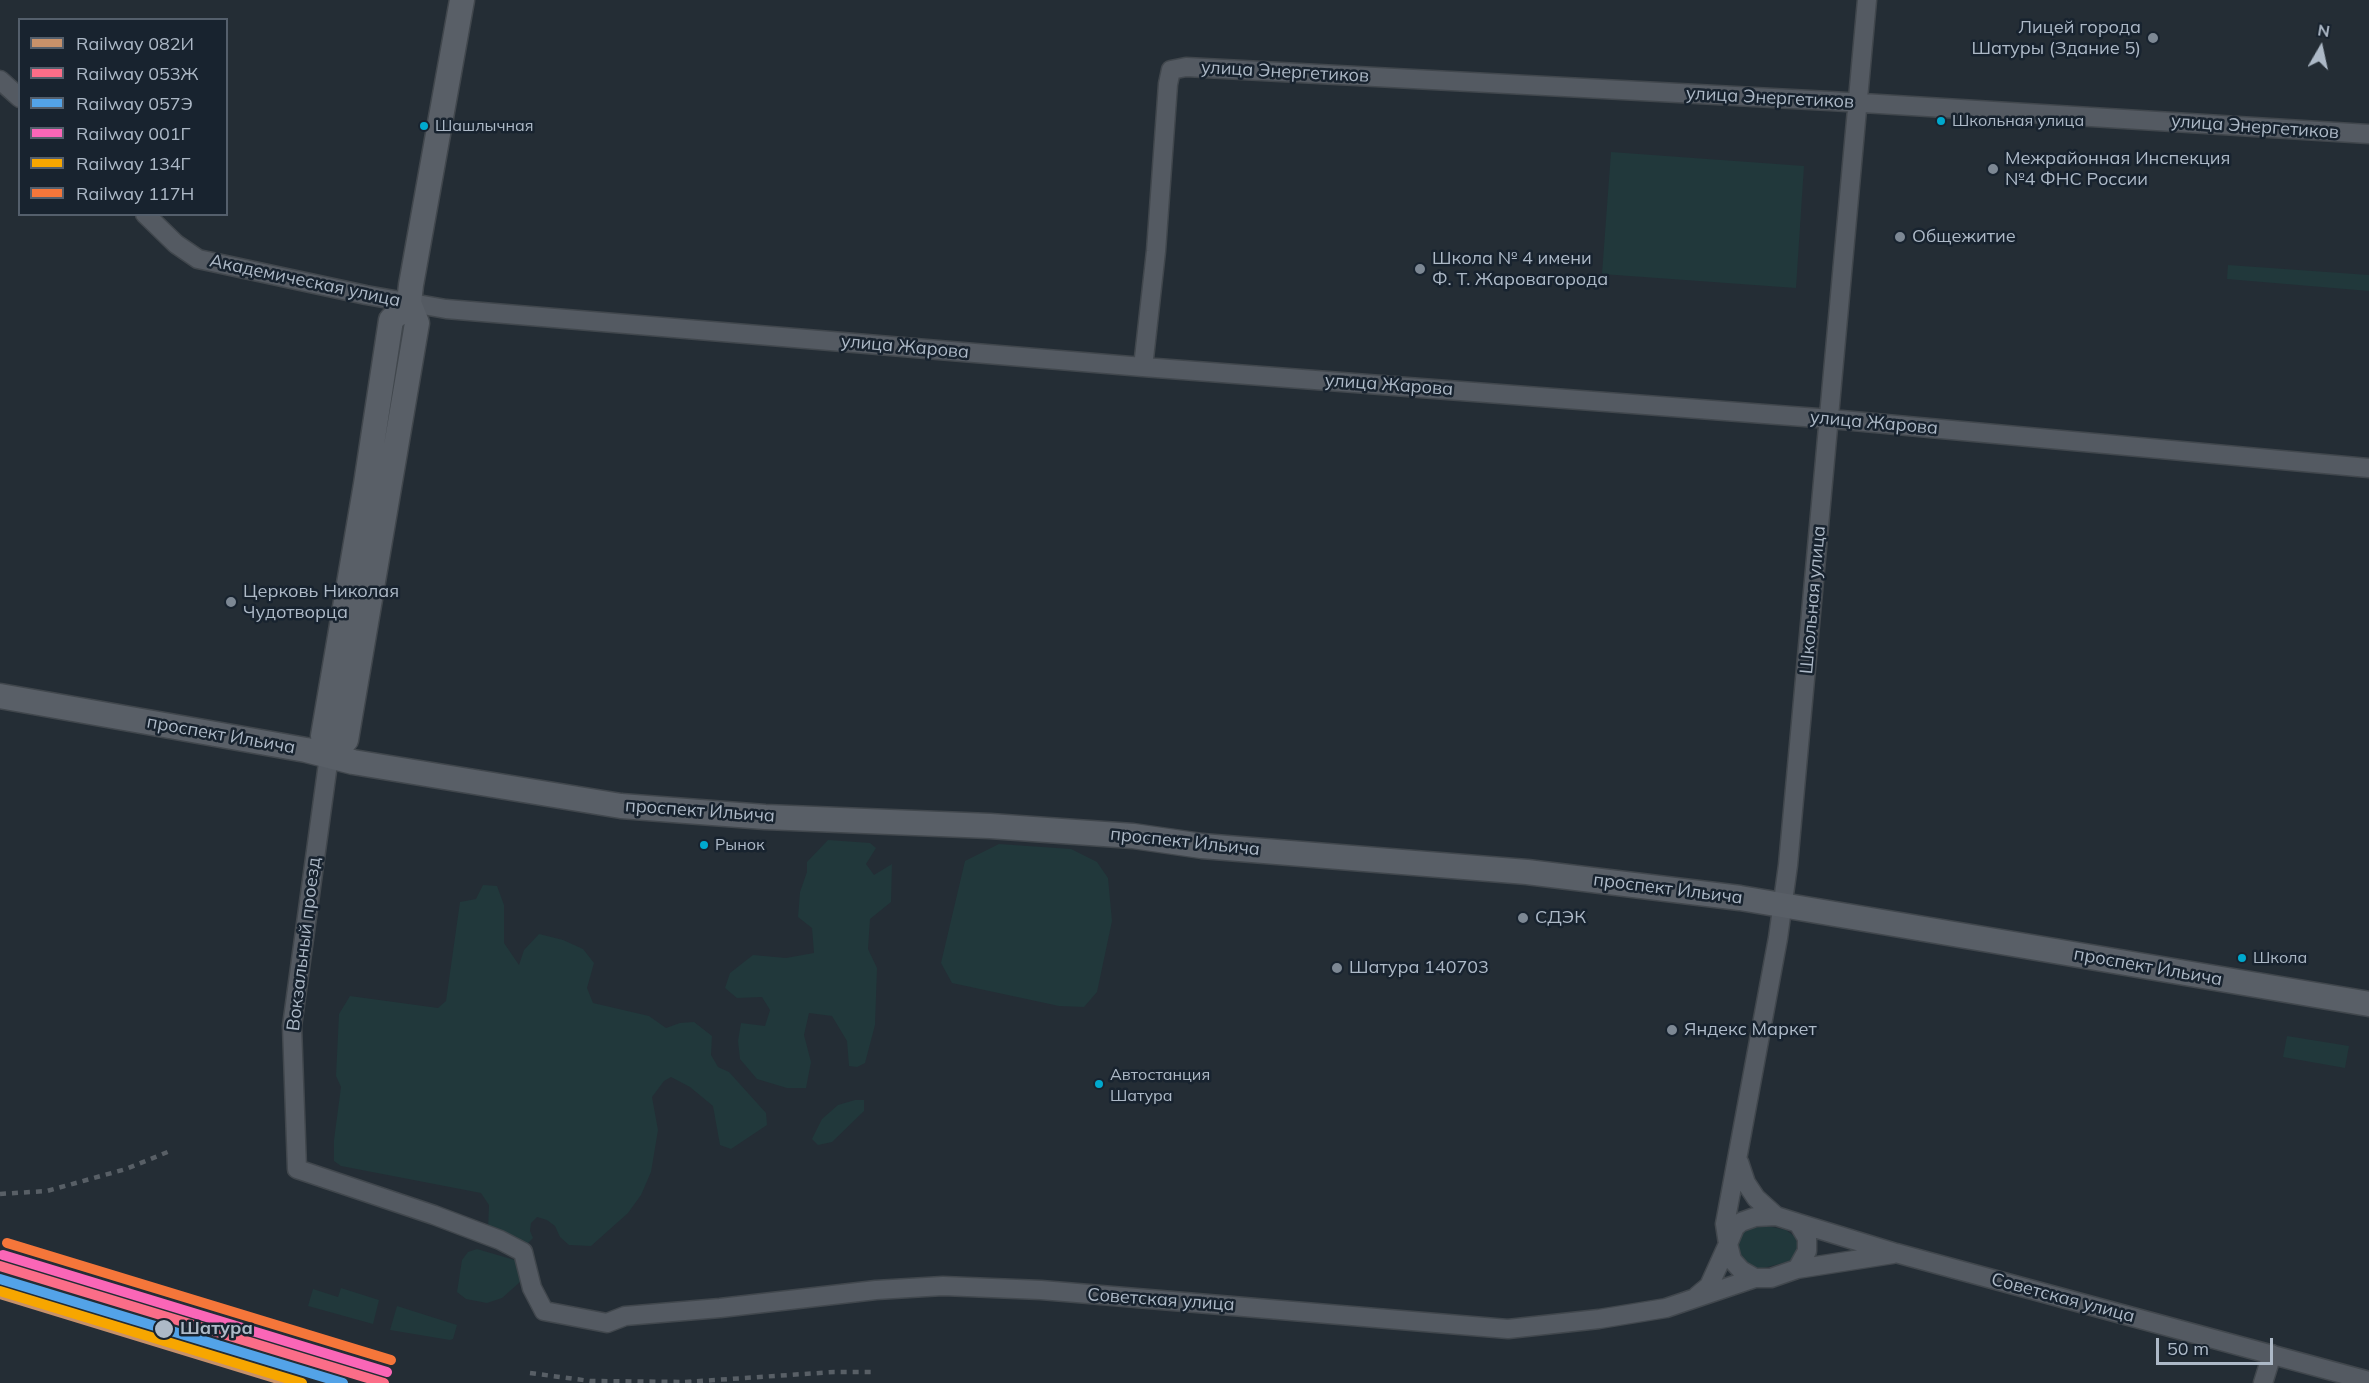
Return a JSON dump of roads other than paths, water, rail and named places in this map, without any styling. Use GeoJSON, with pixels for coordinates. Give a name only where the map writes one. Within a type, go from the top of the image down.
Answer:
{"type":"FeatureCollection","features":[{"type":"Feature","properties":{"kind":"street"},"geometry":{"type":"LineString","coordinates":[[329,756],[323,736],[391,320],[409,303],[462,0]]}},
{"type":"Feature","properties":{"kind":"street","name":"Школьная улица"},"geometry":{"type":"LineString","coordinates":[[1728,1244],[1725,1224],[1739,1160],[1788,865],[1831,419],[1856,102],[1867,0]]}},
{"type":"Feature","properties":{"kind":"street","name":"улица Энергетиков"},"geometry":{"type":"LineString","coordinates":[[1143,367],[1156,251],[1168,84],[1171,70],[1186,67],[1856,102],[2369,134]]}},
{"type":"Feature","properties":{"kind":"street"},"geometry":{"type":"LineString","coordinates":[[0,80],[18,96]]}},
{"type":"Feature","properties":{"kind":"street","name":"Академическая улица"},"geometry":{"type":"LineString","coordinates":[[147,216],[176,244],[198,259],[409,303]]}},
{"type":"Feature","properties":{"kind":"street","name":"улица Жарова"},"geometry":{"type":"LineString","coordinates":[[409,303],[446,309],[1143,367],[1831,419],[2369,468]]}},
{"type":"Feature","properties":{"kind":"street","name":"проспект Ильича"},"geometry":{"type":"LineString","coordinates":[[0,696],[621,806],[765,817],[990,826],[1133,836],[1202,846],[1538,873],[1655,886],[1783,905],[2369,1004]]}},
{"type":"Feature","properties":{"kind":"street","name":"Вокзальный проезд"},"geometry":{"type":"LineString","coordinates":[[297,1169],[292,1026],[329,756]]}},
{"type":"Feature","properties":{"kind":"street"},"geometry":{"type":"LineString","coordinates":[[1739,1160],[1746,1183],[1756,1198],[1776,1216]]}},
{"type":"Feature","properties":{"kind":"street","name":"Советская улица"},"geometry":{"type":"LineString","coordinates":[[297,1169],[434,1215],[500,1240],[523,1252],[532,1288],[544,1311],[607,1323],[625,1316],[720,1308],[876,1290],[943,1286],[1051,1291],[1277,1309],[1450,1326],[1508,1329],[1599,1319],[1666,1308],[1755,1278]]}},
{"type":"Feature","properties":{"kind":"street"},"geometry":{"type":"LineString","coordinates":[[1695,1298],[1709,1286],[1735,1227],[1741,1222],[1755,1217],[1776,1216],[1798,1223],[1807,1238],[1807,1251],[1797,1269],[1771,1278],[1755,1278],[1741,1270],[1732,1260],[1728,1244]]}},
{"type":"Feature","properties":{"kind":"street","name":"Советская улица"},"geometry":{"type":"LineString","coordinates":[[1798,1223],[1896,1253],[2369,1381]]}},
{"type":"Feature","properties":{"kind":"street","name":"Советская улица"},"geometry":{"type":"LineString","coordinates":[[1797,1269],[1896,1253]]}},
{"type":"Feature","properties":{"kind":"street"},"geometry":{"type":"LineString","coordinates":[[2263,1383],[2272,1354]]}},
{"type":"Feature","properties":{"kind":"railway"},"geometry":{"type":"LineString","coordinates":[[0,1194],[47,1191],[126,1169],[170,1151]]}},
{"type":"Feature","properties":{"kind":"railway"},"geometry":{"type":"LineString","coordinates":[[685,1382],[834,1372],[873,1372]]}},
{"type":"Feature","properties":{"kind":"railway"},"geometry":{"type":"LineString","coordinates":[[530,1373],[590,1381],[692,1382]]}},
{"type":"Feature","properties":{"kind":"rail line","name":"117Н"},"geometry":{"type":"LineString","coordinates":[[7,1243],[391,1360]]}},
{"type":"Feature","properties":{"kind":"rail line","name":"001Г"},"geometry":{"type":"LineString","coordinates":[[3,1255],[387,1372]]}},
{"type":"Feature","properties":{"kind":"rail line","name":"053Ж"},"geometry":{"type":"LineString","coordinates":[[0,1266],[384,1383]]}},
{"type":"Feature","properties":{"kind":"rail line","name":"057Э"},"geometry":{"type":"LineString","coordinates":[[0,1279],[343,1383]]}},
{"type":"Feature","properties":{"kind":"rail line","name":"134Г"},"geometry":{"type":"LineString","coordinates":[[0,1291],[302,1383]]}},
{"type":"Feature","properties":{"kind":"rail line","name":"082И"},"geometry":{"type":"LineString","coordinates":[[0,1294],[291,1383]]}},
{"type":"Feature","properties":{"kind":"place","name":"Лицей города Шатуры (Здание 5)"},"geometry":{"type":"Point","coordinates":[2153,38]}},
{"type":"Feature","properties":{"kind":"place","name":"Школьная улица"},"geometry":{"type":"Point","coordinates":[1941,121]}},
{"type":"Feature","properties":{"kind":"place","name":"Шашлычная"},"geometry":{"type":"Point","coordinates":[424,126]}},
{"type":"Feature","properties":{"kind":"place","name":"Межрайонная Инспекция №4 ФНС России"},"geometry":{"type":"Point","coordinates":[1993,169]}},
{"type":"Feature","properties":{"kind":"place","name":"Общежитие"},"geometry":{"type":"Point","coordinates":[1900,237]}},
{"type":"Feature","properties":{"kind":"place","name":"Школа № 4 имени Ф. Т. Жаровагорода"},"geometry":{"type":"Point","coordinates":[1420,269]}},
{"type":"Feature","properties":{"kind":"place","name":"Церковь Николая Чудотворца"},"geometry":{"type":"Point","coordinates":[231,602]}},
{"type":"Feature","properties":{"kind":"place","name":"Рынок"},"geometry":{"type":"Point","coordinates":[704,845]}},
{"type":"Feature","properties":{"kind":"place","name":"СДЭК"},"geometry":{"type":"Point","coordinates":[1523,918]}},
{"type":"Feature","properties":{"kind":"place","name":"Школа"},"geometry":{"type":"Point","coordinates":[2242,958]}},
{"type":"Feature","properties":{"kind":"place","name":"Шатура 140703"},"geometry":{"type":"Point","coordinates":[1337,968]}},
{"type":"Feature","properties":{"kind":"place","name":"Яндекс Маркет"},"geometry":{"type":"Point","coordinates":[1672,1030]}},
{"type":"Feature","properties":{"kind":"place","name":"Автостанция Шатура"},"geometry":{"type":"Point","coordinates":[1099,1084]}},
{"type":"Feature","properties":{"kind":"place","name":"Шатура"},"geometry":{"type":"Point","coordinates":[164,1329]}}]}
